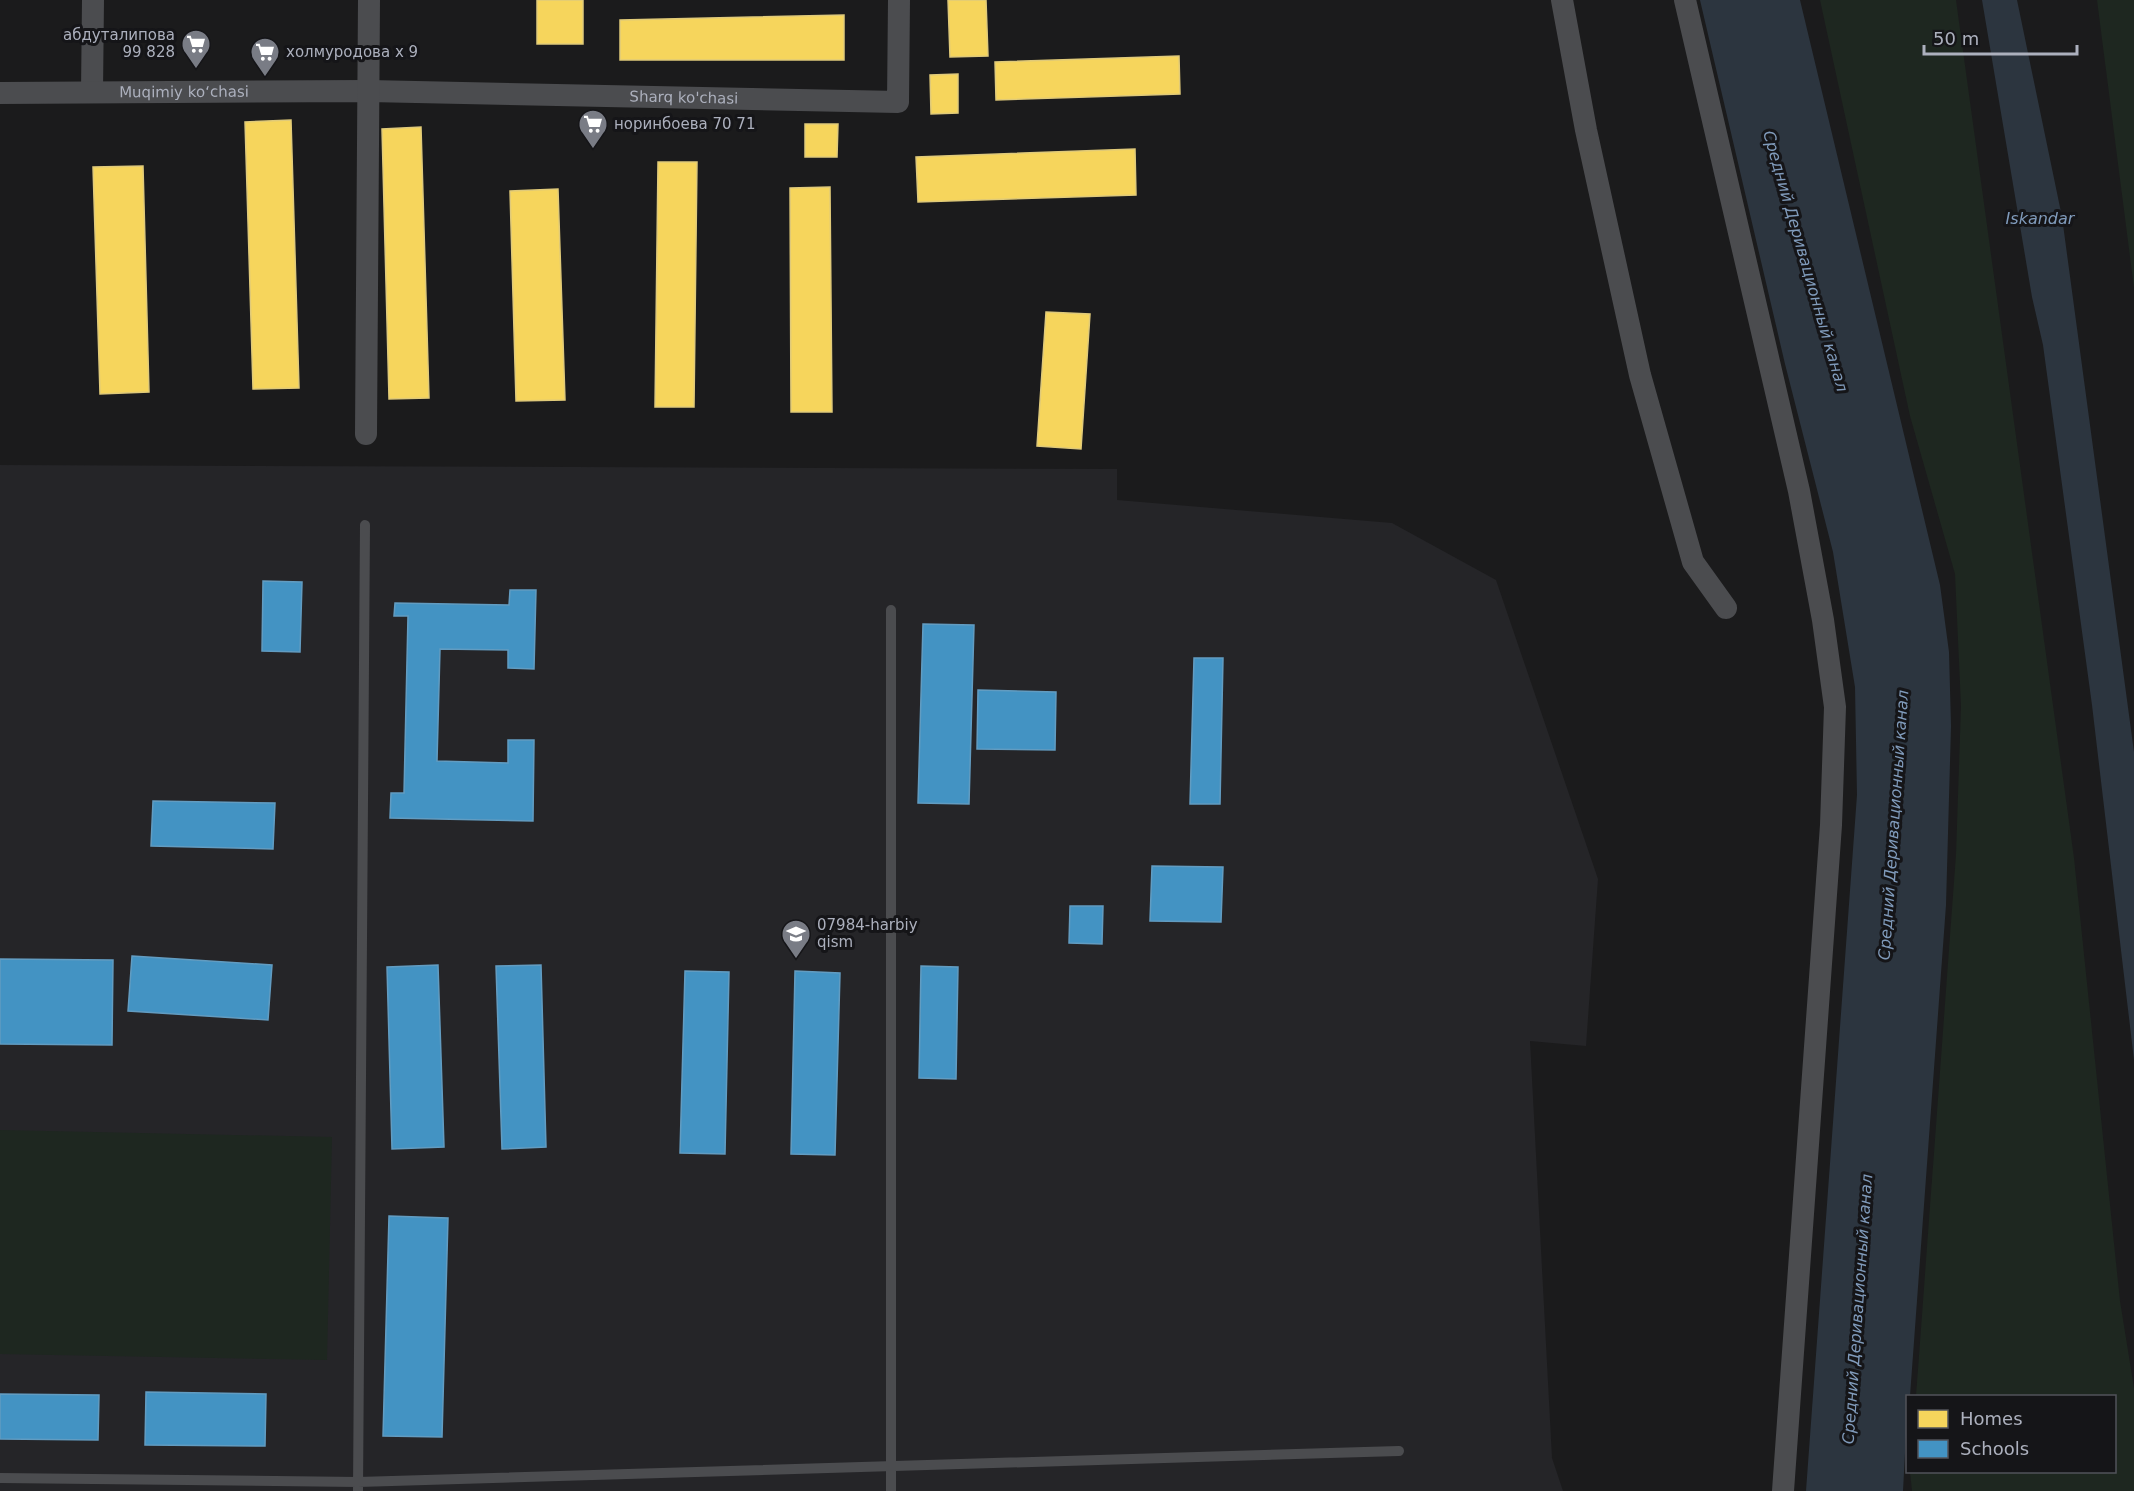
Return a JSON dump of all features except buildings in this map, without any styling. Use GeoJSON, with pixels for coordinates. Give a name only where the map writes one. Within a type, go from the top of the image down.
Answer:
{"type":"FeatureCollection","features":[{"type":"Feature","properties":{"kind":"street"},"geometry":{"type":"LineString","coordinates":[[92,92],[93,0]]}},
{"type":"Feature","properties":{"kind":"street"},"geometry":{"type":"LineString","coordinates":[[366,434],[369,0]]}},
{"type":"Feature","properties":{"kind":"street","name":"Sharq ko'chasi"},"geometry":{"type":"LineString","coordinates":[[369,91],[898,102],[899,0]]}},
{"type":"Feature","properties":{"kind":"street"},"geometry":{"type":"LineString","coordinates":[[1562,0],[1586,130],[1640,375],[1693,562],[1726,608]]}},
{"type":"Feature","properties":{"kind":"street"},"geometry":{"type":"LineString","coordinates":[[1684,0],[1799,491],[1823,620],[1835,707],[1831,825],[1783,1491]]}},
{"type":"Feature","properties":{"kind":"street","name":"Muqimiy ko‘chasi"},"geometry":{"type":"LineString","coordinates":[[0,93],[369,91]]}},
{"type":"Feature","properties":{"kind":"lane"},"geometry":{"type":"LineString","coordinates":[[358,1486],[365,525]]}},
{"type":"Feature","properties":{"kind":"lane"},"geometry":{"type":"LineString","coordinates":[[891,610],[891,1491]]}},
{"type":"Feature","properties":{"kind":"lane"},"geometry":{"type":"LineString","coordinates":[[0,1478],[358,1486],[892,1466],[1399,1451]]}},
{"type":"Feature","properties":{"kind":"shaded area"},"geometry":{"type":"Polygon","coordinates":[[[1820,0],[1956,0],[2074,858],[2120,1301],[2134,1388],[2134,1491],[1912,1491],[1910,1473],[2116,1473],[2116,1395],[1916,1395],[1956,855],[1961,706],[1955,574],[1910,416],[1820,0]]]}},
{"type":"Feature","properties":{"kind":"shaded area"},"geometry":{"type":"Polygon","coordinates":[[[2097,0],[2134,0],[2134,288],[2097,0]]]}},
{"type":"Feature","properties":{"kind":"shaded area","name":"07984-harbiy qism"},"geometry":{"type":"Polygon","coordinates":[[[0,465],[1117,469],[1117,500],[1392,523],[1496,580],[1598,879],[1586,1046],[1530,1041],[1552,1458],[1563,1491],[0,1491],[0,465]]]}},
{"type":"Feature","properties":{"kind":"shaded area"},"geometry":{"type":"Polygon","coordinates":[[[0,1130],[332,1137],[327,1360],[0,1354],[0,1130]]]}},
{"type":"Feature","properties":{"kind":"water","name":"Средний Деривационный канал"},"geometry":{"type":"Polygon","coordinates":[[[1700,0],[1800,0],[1940,585],[1949,652],[1951,726],[1946,905],[1910,1395],[1906,1395],[1903,1491],[1806,1491],[1857,795],[1855,687],[1833,552],[1785,364],[1700,0]]]}},
{"type":"Feature","properties":{"kind":"water","name":"Iskandar"},"geometry":{"type":"Polygon","coordinates":[[[1982,0],[2017,0],[2062,217],[2134,752],[2134,1060],[2092,705],[2043,345],[2032,297],[1982,0]]]}},
{"type":"Feature","properties":{"kind":"place","name":"абдуталипова 99 828"},"geometry":{"type":"Point","coordinates":[196,70]}},
{"type":"Feature","properties":{"kind":"place","name":"холмуродова х 9"},"geometry":{"type":"Point","coordinates":[265,78]}},
{"type":"Feature","properties":{"kind":"place","name":"норинбоева 70 71"},"geometry":{"type":"Point","coordinates":[593,150]}},
{"type":"Feature","properties":{"kind":"place","name":"07984-harbiy qism"},"geometry":{"type":"Point","coordinates":[796,960]}}]}
